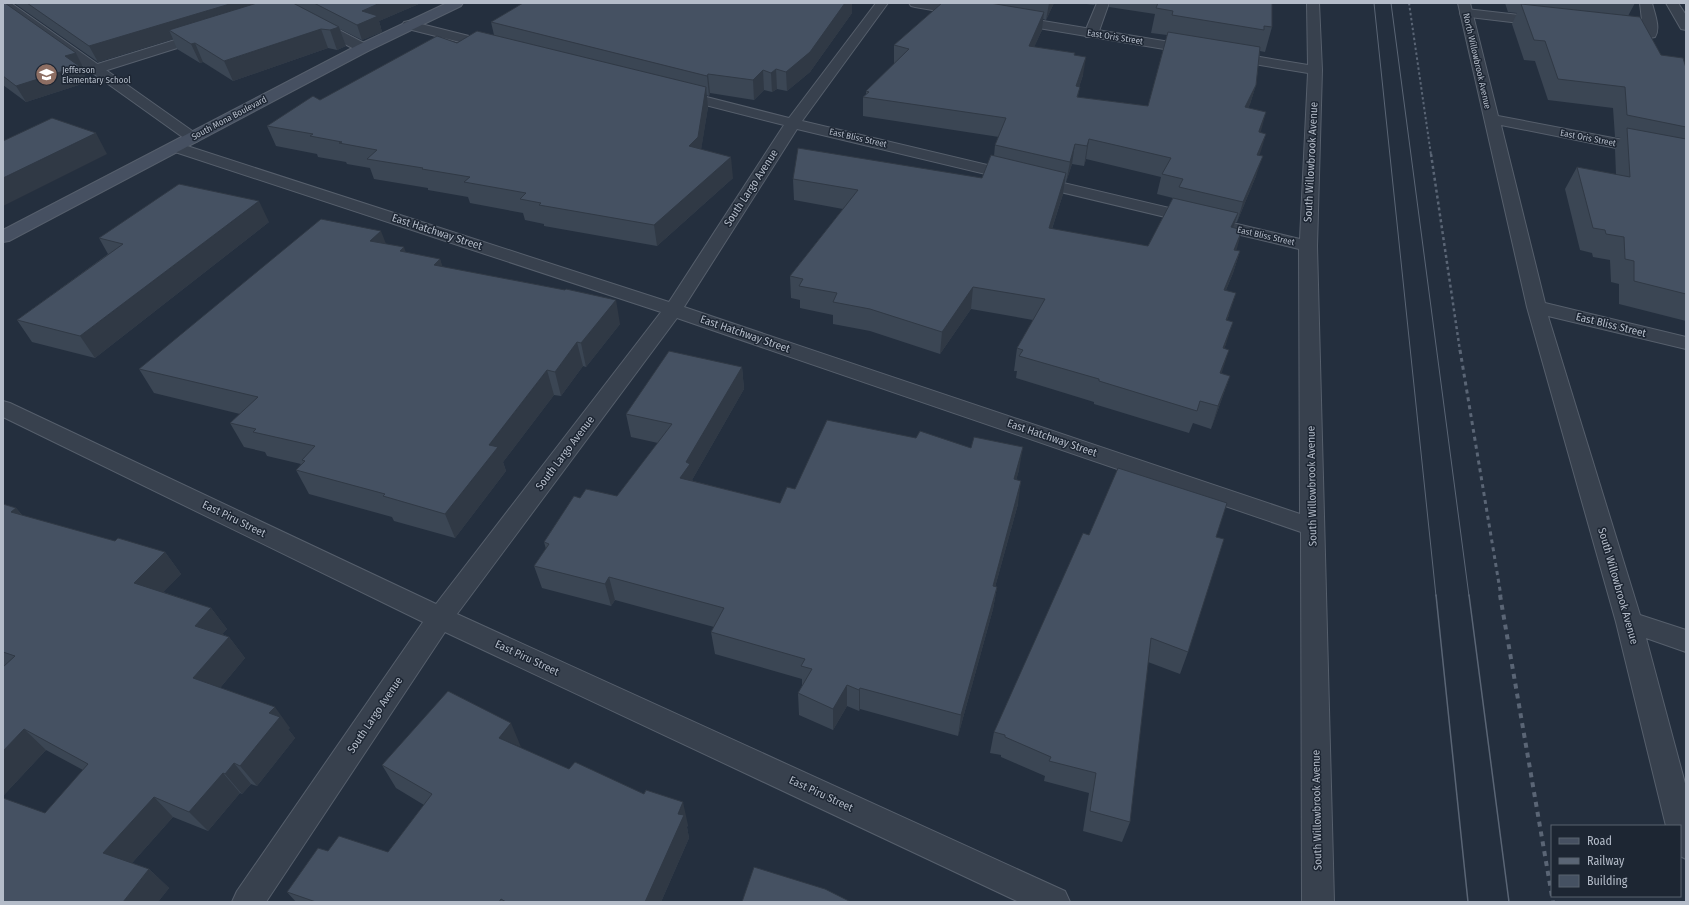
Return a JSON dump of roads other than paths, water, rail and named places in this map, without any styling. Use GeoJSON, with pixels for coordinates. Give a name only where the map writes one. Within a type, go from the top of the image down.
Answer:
{"type":"FeatureCollection","features":[{"type":"Feature","properties":{"kind":"street"},"geometry":{"type":"LineString","coordinates":[[3,3],[192,138]]}},
{"type":"Feature","properties":{"kind":"street","name":"South Mona Boulevard"},"geometry":{"type":"LineString","coordinates":[[3,237],[363,48],[457,3]]}},
{"type":"Feature","properties":{"kind":"street","name":"South Largo Avenue"},"geometry":{"type":"LineString","coordinates":[[248,902],[440,618],[674,310],[793,123],[882,3]]}},
{"type":"Feature","properties":{"kind":"street"},"geometry":{"type":"LineString","coordinates":[[914,3],[976,14]]}},
{"type":"Feature","properties":{"kind":"street"},"geometry":{"type":"LineString","coordinates":[[1091,34],[1103,3]]}},
{"type":"Feature","properties":{"kind":"street"},"geometry":{"type":"LineString","coordinates":[[1313,3],[1316,70]]}},
{"type":"Feature","properties":{"kind":"street"},"geometry":{"type":"LineString","coordinates":[[1612,30],[1650,34],[1650,22],[1646,3]]}},
{"type":"Feature","properties":{"kind":"street"},"geometry":{"type":"LineString","coordinates":[[1672,3],[1686,26]]}},
{"type":"Feature","properties":{"kind":"street"},"geometry":{"type":"LineString","coordinates":[[279,8],[363,48]]}},
{"type":"Feature","properties":{"kind":"street"},"geometry":{"type":"LineString","coordinates":[[1465,8],[1559,24]]}},
{"type":"Feature","properties":{"kind":"street","name":"North Willowbrook Avenue"},"geometry":{"type":"LineString","coordinates":[[1465,8],[1491,119]]}},
{"type":"Feature","properties":{"kind":"street","name":"East Oris Street"},"geometry":{"type":"LineString","coordinates":[[999,18],[1316,70]]}},
{"type":"Feature","properties":{"kind":"street"},"geometry":{"type":"LineString","coordinates":[[409,25],[509,50]]}},
{"type":"Feature","properties":{"kind":"street"},"geometry":{"type":"LineString","coordinates":[[96,69],[214,32]]}},
{"type":"Feature","properties":{"kind":"street","name":"South Willowbrook Avenue"},"geometry":{"type":"LineString","coordinates":[[1316,70],[1308,246],[1318,902]]}},
{"type":"Feature","properties":{"kind":"street","name":"East Bliss Street"},"geometry":{"type":"LineString","coordinates":[[662,90],[793,123],[1308,246]]}},
{"type":"Feature","properties":{"kind":"street","name":"East Oris Street"},"geometry":{"type":"LineString","coordinates":[[1491,119],[1686,157]]}},
{"type":"Feature","properties":{"kind":"street","name":"South Willowbrook Avenue"},"geometry":{"type":"LineString","coordinates":[[1491,119],[1536,307],[1629,622],[1686,844]]}},
{"type":"Feature","properties":{"kind":"street","name":"East Hatchway Street"},"geometry":{"type":"LineString","coordinates":[[175,147],[674,310],[1313,527]]}},
{"type":"Feature","properties":{"kind":"street","name":"East Bliss Street"},"geometry":{"type":"LineString","coordinates":[[1536,307],[1686,343]]}},
{"type":"Feature","properties":{"kind":"street","name":"East Piru Street"},"geometry":{"type":"LineString","coordinates":[[3,408],[440,618],[1054,902]]}},
{"type":"Feature","properties":{"kind":"street"},"geometry":{"type":"LineString","coordinates":[[1629,622],[1686,640]]}},
{"type":"Feature","properties":{"kind":"tram line"},"geometry":{"type":"LineString","coordinates":[[1374,3],[1436,596]]}},
{"type":"Feature","properties":{"kind":"tram line"},"geometry":{"type":"LineString","coordinates":[[1391,3],[1469,596]]}},
{"type":"Feature","properties":{"kind":"tram line"},"geometry":{"type":"LineString","coordinates":[[1436,595],[1468,902]]}},
{"type":"Feature","properties":{"kind":"tram line"},"geometry":{"type":"LineString","coordinates":[[1469,595],[1509,902]]}},
{"type":"Feature","properties":{"kind":"railway"},"geometry":{"type":"LineString","coordinates":[[1409,3],[1431,155]]}},
{"type":"Feature","properties":{"kind":"railway"},"geometry":{"type":"LineString","coordinates":[[1431,154],[1460,351]]}},
{"type":"Feature","properties":{"kind":"railway"},"geometry":{"type":"LineString","coordinates":[[1460,350],[1501,596]]}},
{"type":"Feature","properties":{"kind":"railway"},"geometry":{"type":"LineString","coordinates":[[1500,595],[1551,890]]}},
{"type":"Feature","properties":{"kind":"railway"},"geometry":{"type":"LineString","coordinates":[[1552,897],[1553,902]]}},
{"type":"Feature","properties":{"kind":"place","name":"Jefferson Elementary School"},"geometry":{"type":"Point","coordinates":[46,75]}}]}
